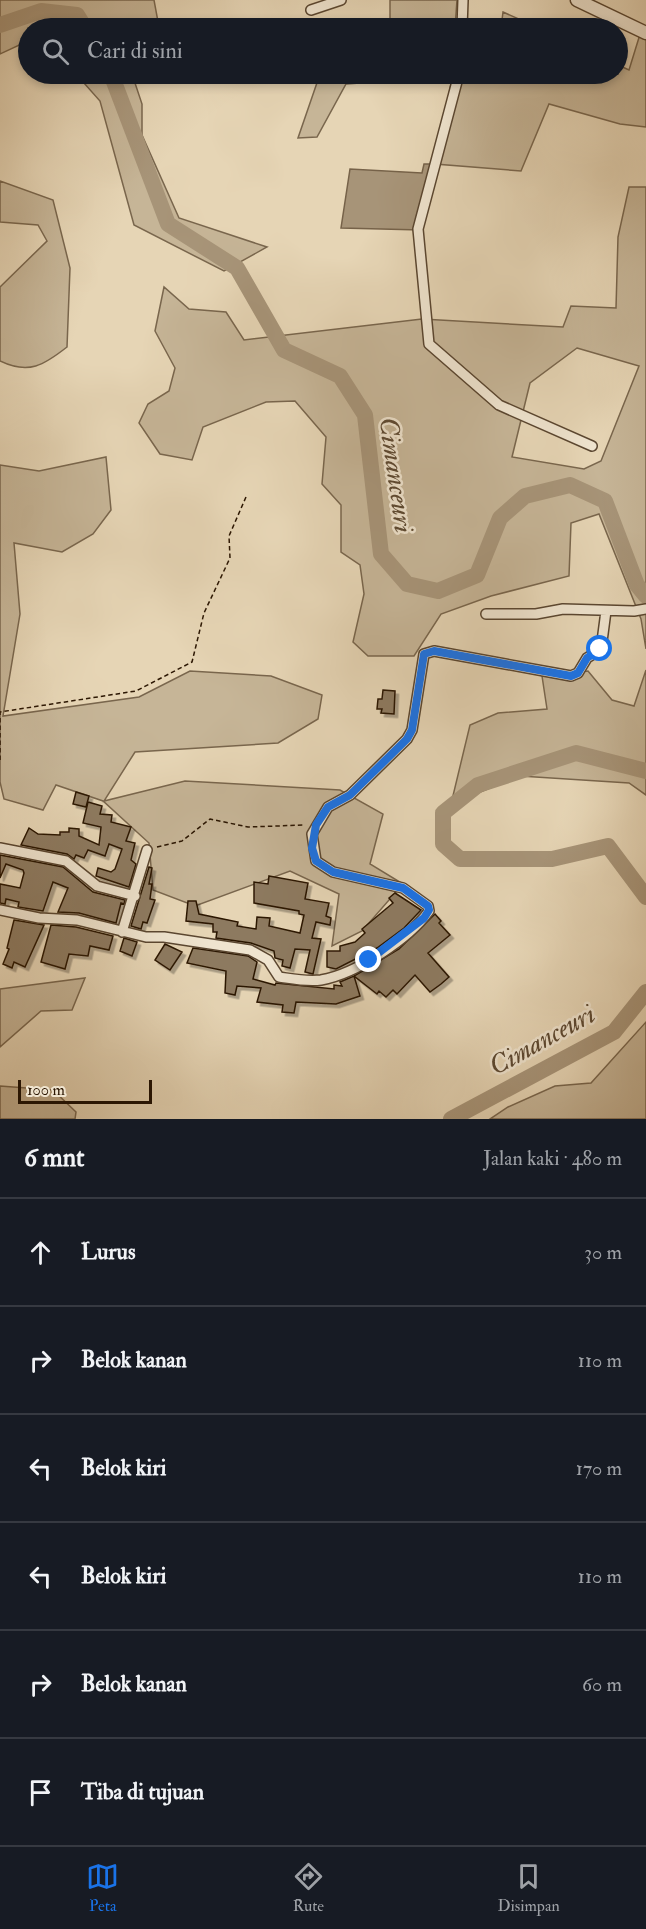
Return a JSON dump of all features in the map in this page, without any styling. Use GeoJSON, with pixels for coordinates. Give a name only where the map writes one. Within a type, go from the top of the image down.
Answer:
{"type":"FeatureCollection","features":[{"type":"Feature","properties":{"kind":"street"},"geometry":{"type":"LineString","coordinates":[[311,10],[341,0]]}},
{"type":"Feature","properties":{"kind":"street"},"geometry":{"type":"LineString","coordinates":[[462,18],[463,0]]}},
{"type":"Feature","properties":{"kind":"street"},"geometry":{"type":"LineString","coordinates":[[577,0],[615,18]]}},
{"type":"Feature","properties":{"kind":"street"},"geometry":{"type":"LineString","coordinates":[[628,24],[646,33]]}},
{"type":"Feature","properties":{"kind":"street"},"geometry":{"type":"LineString","coordinates":[[456,84],[418,229],[429,344],[499,405],[592,446]]}},
{"type":"Feature","properties":{"kind":"street"},"geometry":{"type":"LineString","coordinates":[[486,614],[536,614],[563,609],[634,611],[646,609]]}},
{"type":"Feature","properties":{"kind":"street"},"geometry":{"type":"LineString","coordinates":[[0,910],[39,918],[77,920],[122,932],[250,950],[268,960],[279,977],[307,981],[322,980],[369,960],[424,918],[429,910],[428,906],[403,888],[333,872],[316,861],[312,848],[316,825],[328,807],[350,795],[407,739],[412,730],[424,654],[434,651],[571,676],[578,673],[587,658],[600,649],[606,611]]}},
{"type":"Feature","properties":{"kind":"street"},"geometry":{"type":"LineString","coordinates":[[0,848],[66,861],[97,886],[135,896]]}},
{"type":"Feature","properties":{"kind":"street"},"geometry":{"type":"LineString","coordinates":[[122,932],[135,896],[147,850]]}},
{"type":"Feature","properties":{"kind":"path"},"geometry":{"type":"LineString","coordinates":[[0,760],[0,712],[136,691],[192,662],[204,613],[230,558],[229,536],[246,497]]}},
{"type":"Feature","properties":{"kind":"path"},"geometry":{"type":"LineString","coordinates":[[147,850],[182,841],[210,819],[248,827],[316,825]]}},
{"type":"Feature","properties":{"kind":"shaded area"},"geometry":{"type":"Polygon","coordinates":[[[0,0],[154,0],[157,18],[18,18],[18,46],[0,54],[0,0]]]}},
{"type":"Feature","properties":{"kind":"shaded area"},"geometry":{"type":"Polygon","coordinates":[[[390,0],[457,0],[456,18],[390,18],[390,0]]]}},
{"type":"Feature","properties":{"kind":"shaded area"},"geometry":{"type":"Polygon","coordinates":[[[503,12],[516,18],[502,18],[503,12]]]}},
{"type":"Feature","properties":{"kind":"shaded area"},"geometry":{"type":"Polygon","coordinates":[[[641,31],[646,33],[646,127],[620,124],[549,104],[521,171],[435,164],[451,84],[628,84],[629,70],[641,31]]]}},
{"type":"Feature","properties":{"kind":"shaded area"},"geometry":{"type":"Polygon","coordinates":[[[85,84],[135,84],[142,104],[142,135],[179,218],[267,247],[224,271],[134,225],[100,101],[85,84]]]}},
{"type":"Feature","properties":{"kind":"shaded area"},"geometry":{"type":"Polygon","coordinates":[[[317,84],[346,84],[317,137],[298,138],[317,84]]]}},
{"type":"Feature","properties":{"kind":"shaded area"},"geometry":{"type":"Polygon","coordinates":[[[424,164],[435,164],[421,230],[341,228],[350,169],[422,173],[424,164]]]}},
{"type":"Feature","properties":{"kind":"shaded area"},"geometry":{"type":"Polygon","coordinates":[[[0,181],[53,200],[70,268],[67,347],[51,359],[36,366],[19,367],[0,361],[0,287],[47,241],[38,225],[0,222],[0,181]]]}},
{"type":"Feature","properties":{"kind":"shaded area"},"geometry":{"type":"Polygon","coordinates":[[[629,187],[646,187],[646,649],[641,619],[599,514],[571,523],[569,576],[491,596],[441,614],[414,656],[368,656],[353,642],[364,594],[360,565],[341,552],[341,505],[322,484],[326,437],[295,401],[266,402],[203,427],[192,460],[160,454],[139,423],[148,404],[169,391],[175,368],[155,331],[164,287],[189,309],[226,312],[244,340],[422,319],[563,327],[571,306],[616,308],[618,237],[629,187]],[[577,348],[530,383],[512,457],[584,469],[601,461],[639,366],[577,348]]]}},
{"type":"Feature","properties":{"kind":"shaded area"},"geometry":{"type":"Polygon","coordinates":[[[106,457],[111,510],[93,534],[62,552],[14,543],[20,614],[3,716],[139,697],[190,671],[271,676],[322,695],[318,719],[278,743],[135,752],[104,801],[185,781],[340,790],[383,814],[370,864],[403,884],[362,931],[332,946],[339,894],[290,871],[195,906],[153,890],[149,843],[103,801],[56,785],[43,810],[4,799],[0,782],[0,465],[39,471],[106,457]]]}},
{"type":"Feature","properties":{"kind":"shaded area"},"geometry":{"type":"Polygon","coordinates":[[[646,670],[646,795],[629,783],[520,776],[451,804],[470,725],[498,713],[547,709],[542,676],[588,671],[612,700],[634,706],[646,670]]]}},
{"type":"Feature","properties":{"kind":"shaded area"},"geometry":{"type":"Polygon","coordinates":[[[85,978],[72,1010],[41,1011],[0,1047],[0,989],[85,978]]]}},
{"type":"Feature","properties":{"kind":"shaded area"},"geometry":{"type":"Polygon","coordinates":[[[646,1022],[646,1119],[490,1119],[508,1107],[555,1086],[591,1083],[646,1022]]]}},
{"type":"Feature","properties":{"kind":"shaded area"},"geometry":{"type":"Polygon","coordinates":[[[0,1086],[53,1090],[76,1112],[75,1119],[0,1119],[0,1086]]]}},
{"type":"Feature","properties":{"kind":"building"},"geometry":{"type":"Polygon","coordinates":[[[383,690],[395,691],[394,714],[381,713],[382,709],[377,709],[378,699],[382,699],[383,690]]]}},
{"type":"Feature","properties":{"kind":"building"},"geometry":{"type":"Polygon","coordinates":[[[76,792],[89,796],[86,807],[73,804],[76,792]]]}},
{"type":"Feature","properties":{"kind":"building"},"geometry":{"type":"Polygon","coordinates":[[[88,802],[102,806],[100,814],[112,815],[111,822],[131,827],[126,841],[135,843],[131,860],[136,864],[129,887],[96,876],[98,868],[111,872],[115,869],[122,849],[109,844],[105,856],[88,850],[84,858],[76,855],[74,859],[67,854],[21,845],[29,828],[38,834],[60,835],[60,832],[69,832],[69,828],[79,829],[79,836],[99,845],[101,827],[83,823],[88,802]]]}},
{"type":"Feature","properties":{"kind":"building"},"geometry":{"type":"Polygon","coordinates":[[[0,855],[63,867],[93,892],[125,900],[124,904],[121,903],[116,923],[79,913],[58,912],[68,888],[53,882],[43,911],[18,907],[19,902],[6,899],[5,904],[0,903],[0,884],[20,888],[24,873],[23,870],[6,864],[0,878],[0,855]]]}},
{"type":"Feature","properties":{"kind":"building"},"geometry":{"type":"Polygon","coordinates":[[[149,867],[152,868],[149,884],[152,884],[150,899],[155,900],[147,923],[143,922],[141,929],[131,926],[149,867]]]}},
{"type":"Feature","properties":{"kind":"building"},"geometry":{"type":"Polygon","coordinates":[[[269,876],[308,883],[305,899],[329,903],[326,916],[331,918],[330,925],[316,922],[312,938],[321,939],[313,974],[305,972],[310,950],[295,949],[290,968],[282,966],[283,960],[275,958],[274,951],[251,943],[216,938],[217,932],[213,932],[213,924],[186,921],[188,901],[196,901],[199,914],[238,922],[237,926],[256,929],[257,917],[270,918],[269,926],[300,933],[304,915],[299,914],[299,911],[254,903],[254,882],[268,884],[269,876]]]}},
{"type":"Feature","properties":{"kind":"building"},"geometry":{"type":"Polygon","coordinates":[[[395,893],[421,910],[404,928],[377,948],[336,969],[327,967],[327,951],[340,951],[340,946],[355,942],[365,933],[362,929],[393,903],[389,898],[395,893]]]}},
{"type":"Feature","properties":{"kind":"building"},"geometry":{"type":"Polygon","coordinates":[[[435,914],[441,921],[439,923],[450,935],[428,953],[449,977],[441,984],[430,992],[415,975],[397,994],[393,990],[386,997],[379,991],[377,994],[354,976],[399,949],[435,914]]]}},
{"type":"Feature","properties":{"kind":"building"},"geometry":{"type":"Polygon","coordinates":[[[14,920],[44,925],[25,967],[14,962],[12,968],[3,964],[9,949],[7,948],[14,920]]]}},
{"type":"Feature","properties":{"kind":"building"},"geometry":{"type":"Polygon","coordinates":[[[51,925],[76,927],[113,936],[109,950],[90,946],[88,956],[69,954],[65,969],[41,962],[51,925]]]}},
{"type":"Feature","properties":{"kind":"building"},"geometry":{"type":"Polygon","coordinates":[[[124,938],[137,942],[132,956],[120,951],[124,938]]]}},
{"type":"Feature","properties":{"kind":"building"},"geometry":{"type":"Polygon","coordinates":[[[165,944],[182,952],[170,970],[155,960],[165,944]]]}},
{"type":"Feature","properties":{"kind":"building"},"geometry":{"type":"Polygon","coordinates":[[[193,948],[248,956],[257,962],[253,979],[275,985],[276,983],[334,989],[334,985],[342,986],[340,982],[354,976],[360,996],[336,1004],[296,1002],[294,1013],[282,1012],[283,1005],[257,1002],[261,988],[237,986],[235,995],[225,993],[226,971],[187,963],[193,948]]]}},
{"type":"Feature","properties":{"kind":"waterway","name":"Cimanceuri"},"geometry":{"type":"LineString","coordinates":[[20,18],[41,11],[77,15],[79,18]]}},
{"type":"Feature","properties":{"kind":"waterway","name":"Cimanceuri"},"geometry":{"type":"LineString","coordinates":[[0,25],[18,19]]}},
{"type":"Feature","properties":{"kind":"waterway","name":"Cimanceuri"},"geometry":{"type":"LineString","coordinates":[[115,84],[168,224],[237,268],[284,350],[340,376],[365,415],[381,554],[407,584],[438,591],[477,575],[500,518],[525,496],[570,485],[605,501],[637,585],[646,596]]}},
{"type":"Feature","properties":{"kind":"waterway","name":"Cimanceuri"},"geometry":{"type":"LineString","coordinates":[[646,771],[576,753],[478,785],[443,813],[443,844],[460,859],[552,859],[608,846],[646,897]]}},
{"type":"Feature","properties":{"kind":"waterway","name":"Cimanceuri"},"geometry":{"type":"LineString","coordinates":[[451,1119],[614,1032],[646,992]]}},
{"type":"Feature","properties":{"kind":"route"},"geometry":{"type":"LineString","coordinates":[[369,960],[395,943],[424,918],[429,910],[428,906],[403,888],[371,883],[333,872],[316,861],[312,848],[312,834],[328,807],[350,795],[407,739],[412,730],[424,654],[434,651],[571,676],[578,673],[587,658],[600,649]]}}]}
